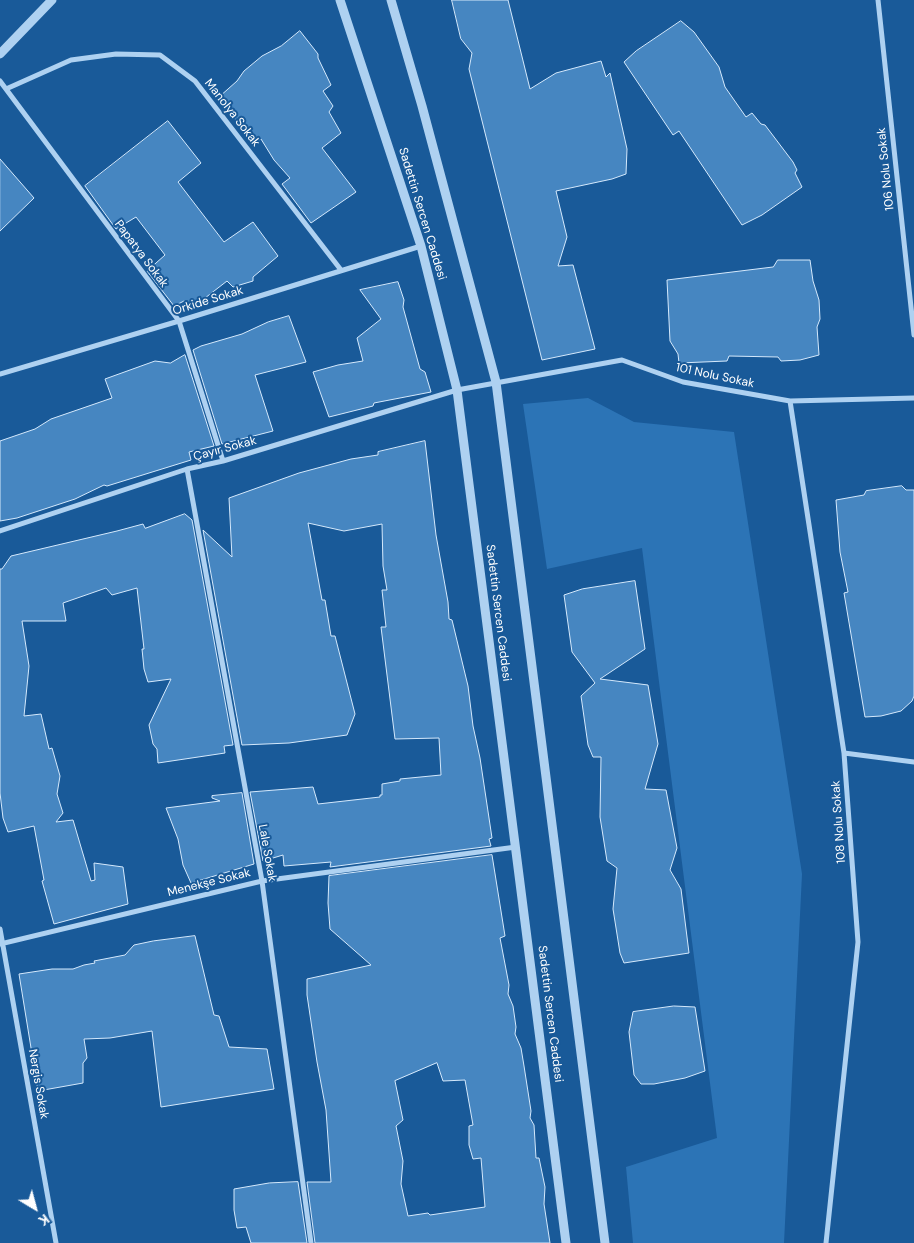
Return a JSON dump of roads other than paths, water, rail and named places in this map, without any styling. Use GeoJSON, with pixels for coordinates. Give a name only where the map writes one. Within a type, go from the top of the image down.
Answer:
{"type":"FeatureCollection","features":[{"type":"Feature","properties":{"kind":"street"},"geometry":{"type":"LineString","coordinates":[[0,54],[52,0]]}},
{"type":"Feature","properties":{"kind":"street","name":"Sadettin Sercen Caddesi"},"geometry":{"type":"LineString","coordinates":[[340,0],[421,246],[457,390],[566,1243]]}},
{"type":"Feature","properties":{"kind":"street","name":"Sadettin Sercen Caddesi"},"geometry":{"type":"LineString","coordinates":[[391,0],[425,115],[496,382],[605,1243]]}},
{"type":"Feature","properties":{"kind":"street","name":"106 Nolu Sokak"},"geometry":{"type":"LineString","coordinates":[[878,0],[914,336]]}},
{"type":"Feature","properties":{"kind":"street","name":"Manolya Sokak"},"geometry":{"type":"LineString","coordinates":[[6,89],[71,60],[116,54],[160,55],[195,81],[341,270]]}},
{"type":"Feature","properties":{"kind":"street","name":"Papatya Sokak"},"geometry":{"type":"LineString","coordinates":[[0,80],[179,321],[223,461]]}},
{"type":"Feature","properties":{"kind":"street","name":"Orkide Sokak"},"geometry":{"type":"LineString","coordinates":[[0,374],[421,246]]}},
{"type":"Feature","properties":{"kind":"street","name":"101 Nolu Sokak"},"geometry":{"type":"LineString","coordinates":[[457,390],[622,360],[683,382],[790,401],[914,398]]}},
{"type":"Feature","properties":{"kind":"street","name":"Çayır Sokak"},"geometry":{"type":"LineString","coordinates":[[0,531],[187,469],[223,461],[457,390]]}},
{"type":"Feature","properties":{"kind":"street","name":"108 Nolu Sokak"},"geometry":{"type":"LineString","coordinates":[[790,401],[844,753],[858,942],[826,1243]]}},
{"type":"Feature","properties":{"kind":"street","name":"Lale Sokak"},"geometry":{"type":"LineString","coordinates":[[187,469],[262,881],[311,1243]]}},
{"type":"Feature","properties":{"kind":"street"},"geometry":{"type":"LineString","coordinates":[[844,753],[914,762]]}},
{"type":"Feature","properties":{"kind":"street","name":"Menekşe Sokak"},"geometry":{"type":"LineString","coordinates":[[2,944],[262,881],[516,847]]}},
{"type":"Feature","properties":{"kind":"street","name":"Nergis Sokak"},"geometry":{"type":"LineString","coordinates":[[0,929],[56,1243]]}}]}
